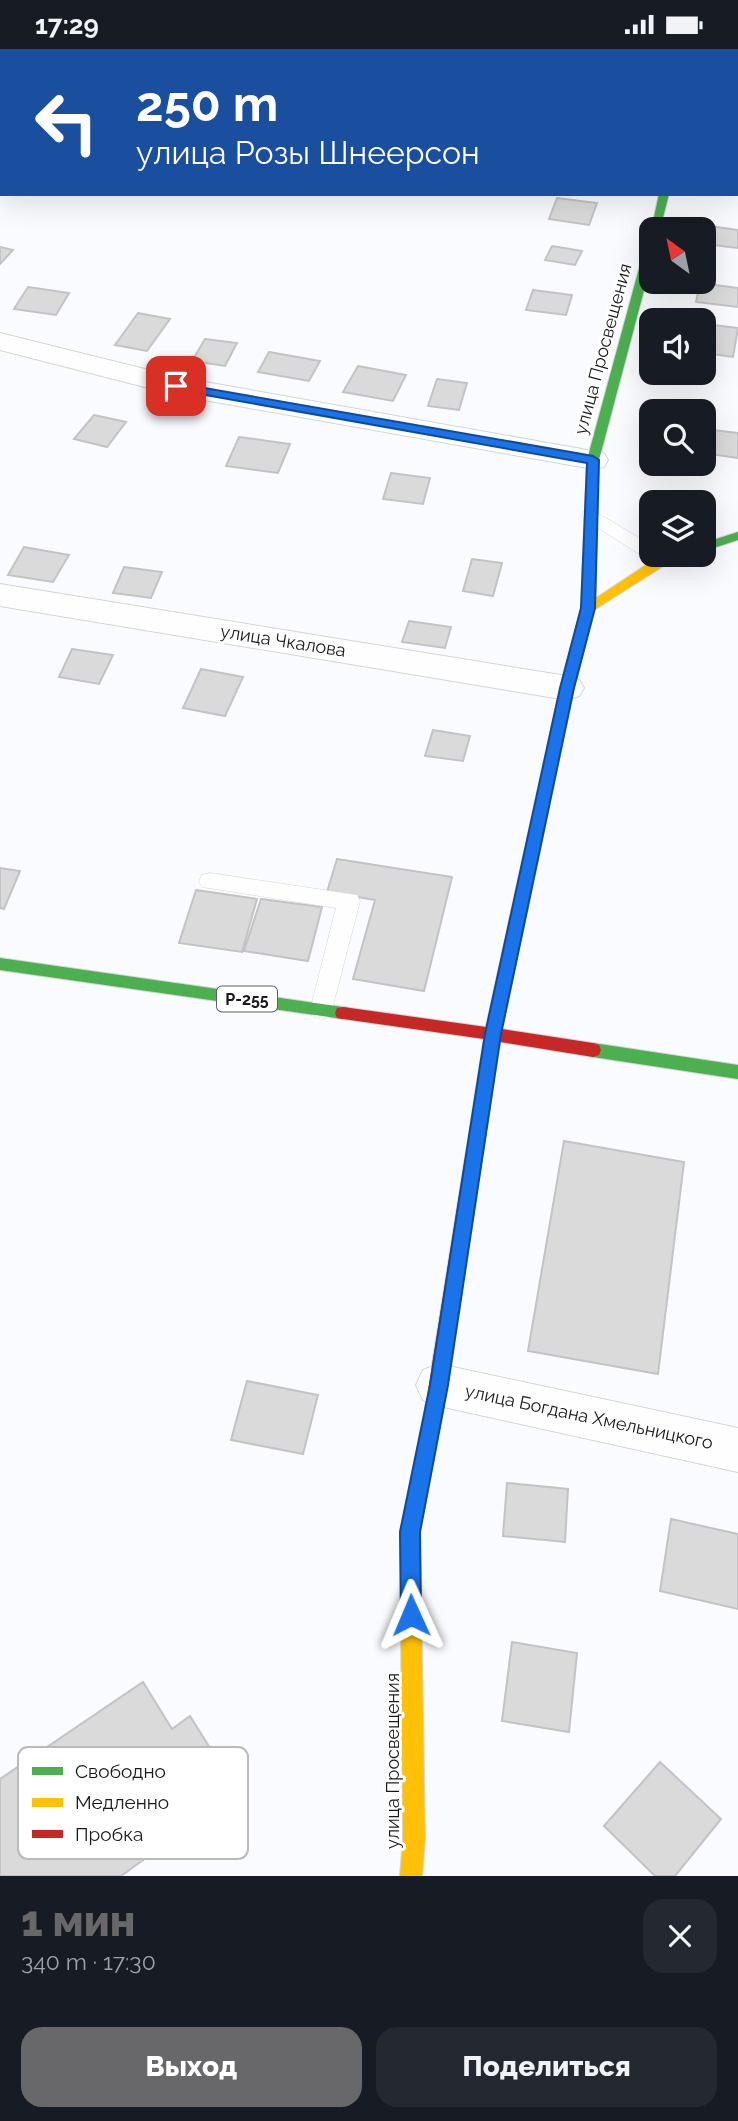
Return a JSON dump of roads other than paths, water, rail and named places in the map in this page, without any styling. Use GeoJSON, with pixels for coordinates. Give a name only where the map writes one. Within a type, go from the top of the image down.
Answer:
{"type":"FeatureCollection","features":[{"type":"Feature","properties":{"kind":"main road"},"geometry":{"type":"LineString","coordinates":[[658,217],[663,196]]}},
{"type":"Feature","properties":{"kind":"main road","name":"улица Просвещения"},"geometry":{"type":"LineString","coordinates":[[421,1864],[410,1532],[439,1385],[493,1034],[567,688],[588,608],[593,460],[639,288]]}},
{"type":"Feature","properties":{"kind":"main road"},"geometry":{"type":"LineString","coordinates":[[716,543],[738,536]]}},
{"type":"Feature","properties":{"kind":"main road"},"geometry":{"type":"LineString","coordinates":[[588,608],[646,567]]}},
{"type":"Feature","properties":{"kind":"main road","name":"Р-255"},"geometry":{"type":"LineString","coordinates":[[0,964],[493,1034]]}},
{"type":"Feature","properties":{"kind":"main road"},"geometry":{"type":"LineString","coordinates":[[493,1034],[738,1072]]}},
{"type":"Feature","properties":{"kind":"street"},"geometry":{"type":"LineString","coordinates":[[0,341],[176,386],[593,460]]}},
{"type":"Feature","properties":{"kind":"street","name":"улица Чкалова"},"geometry":{"type":"LineString","coordinates":[[0,595],[567,688]]}},
{"type":"Feature","properties":{"kind":"street","name":"улица Богдана Хмельницкого"},"geometry":{"type":"LineString","coordinates":[[439,1385],[738,1450]]}},
{"type":"Feature","properties":{"kind":"lane"},"geometry":{"type":"LineString","coordinates":[[591,515],[639,543]]}},
{"type":"Feature","properties":{"kind":"lane"},"geometry":{"type":"LineString","coordinates":[[210,881],[349,901],[321,1010]]}}]}
